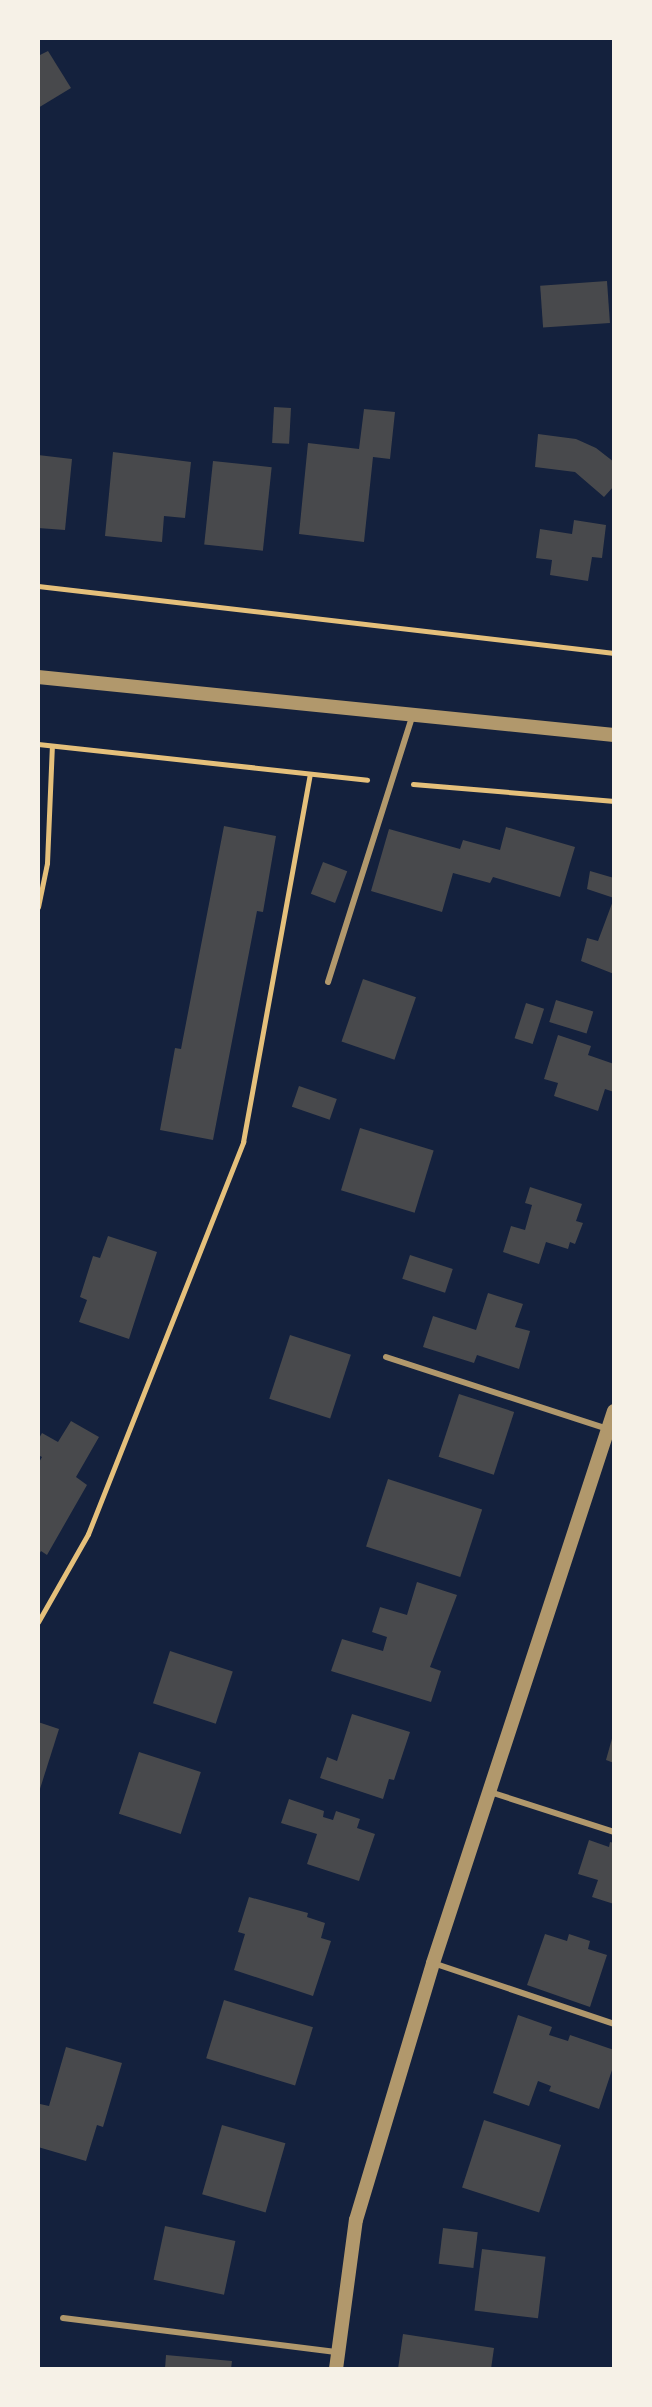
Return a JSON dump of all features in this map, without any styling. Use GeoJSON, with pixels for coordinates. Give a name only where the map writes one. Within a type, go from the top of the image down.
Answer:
{"type":"FeatureCollection","features":[{"type":"Feature","properties":{"kind":"street"},"geometry":{"type":"LineString","coordinates":[[38,677],[614,735]]}},
{"type":"Feature","properties":{"kind":"street"},"geometry":{"type":"LineString","coordinates":[[336,2369],[356,2220],[433,1963],[614,1411]]}},
{"type":"Feature","properties":{"kind":"lane"},"geometry":{"type":"LineString","coordinates":[[328,982],[413,713]]}},
{"type":"Feature","properties":{"kind":"lane"},"geometry":{"type":"LineString","coordinates":[[386,1357],[608,1430]]}},
{"type":"Feature","properties":{"kind":"lane"},"geometry":{"type":"LineString","coordinates":[[490,1792],[614,1832]]}},
{"type":"Feature","properties":{"kind":"lane"},"geometry":{"type":"LineString","coordinates":[[433,1963],[614,2024]]}},
{"type":"Feature","properties":{"kind":"lane"},"geometry":{"type":"LineString","coordinates":[[63,2318],[336,2352]]}},
{"type":"Feature","properties":{"kind":"path"},"geometry":{"type":"LineString","coordinates":[[38,586],[614,653]]}},
{"type":"Feature","properties":{"kind":"path"},"geometry":{"type":"LineString","coordinates":[[38,744],[310,774],[614,801]]}},
{"type":"Feature","properties":{"kind":"path"},"geometry":{"type":"LineString","coordinates":[[38,907],[47,863],[52,746]]}},
{"type":"Feature","properties":{"kind":"path"},"geometry":{"type":"LineString","coordinates":[[38,1622],[88,1534],[243,1142],[310,774]]}},
{"type":"Feature","properties":{"kind":"building"},"geometry":{"type":"Polygon","coordinates":[[[48,51],[71,88],[38,108],[38,56],[48,51]]]}},
{"type":"Feature","properties":{"kind":"building"},"geometry":{"type":"Polygon","coordinates":[[[607,281],[610,323],[543,328],[540,286],[607,281]]]}},
{"type":"Feature","properties":{"kind":"building"},"geometry":{"type":"Polygon","coordinates":[[[274,407],[291,408],[289,444],[272,443],[274,407]]]}},
{"type":"Feature","properties":{"kind":"building"},"geometry":{"type":"Polygon","coordinates":[[[364,409],[395,412],[390,459],[373,457],[364,542],[299,534],[308,443],[359,449],[364,409]]]}},
{"type":"Feature","properties":{"kind":"building"},"geometry":{"type":"Polygon","coordinates":[[[538,434],[576,439],[596,448],[614,462],[614,486],[604,497],[575,472],[535,467],[538,434]]]}},
{"type":"Feature","properties":{"kind":"building"},"geometry":{"type":"Polygon","coordinates":[[[113,452],[191,462],[185,518],[164,516],[162,542],[105,536],[113,452]]]}},
{"type":"Feature","properties":{"kind":"building"},"geometry":{"type":"Polygon","coordinates":[[[38,455],[72,459],[65,530],[38,528],[38,455]]]}},
{"type":"Feature","properties":{"kind":"building"},"geometry":{"type":"Polygon","coordinates":[[[213,461],[272,467],[263,551],[204,545],[213,461]]]}},
{"type":"Feature","properties":{"kind":"building"},"geometry":{"type":"Polygon","coordinates":[[[574,520],[606,525],[602,558],[592,557],[588,581],[550,575],[552,560],[536,558],[540,529],[572,534],[574,520]]]}},
{"type":"Feature","properties":{"kind":"building"},"geometry":{"type":"Polygon","coordinates":[[[224,826],[276,836],[263,912],[257,911],[213,1140],[160,1130],[175,1048],[181,1049],[224,826]]]}},
{"type":"Feature","properties":{"kind":"building"},"geometry":{"type":"Polygon","coordinates":[[[506,827],[575,847],[560,897],[493,877],[490,883],[453,873],[442,912],[371,891],[389,829],[460,849],[463,840],[500,850],[506,827]]]}},
{"type":"Feature","properties":{"kind":"building"},"geometry":{"type":"Polygon","coordinates":[[[323,862],[347,871],[335,903],[311,894],[323,862]]]}},
{"type":"Feature","properties":{"kind":"building"},"geometry":{"type":"Polygon","coordinates":[[[590,871],[614,878],[614,898],[587,889],[590,871]]]}},
{"type":"Feature","properties":{"kind":"building"},"geometry":{"type":"Polygon","coordinates":[[[614,898],[614,974],[581,961],[587,938],[598,941],[614,898]]]}},
{"type":"Feature","properties":{"kind":"building"},"geometry":{"type":"Polygon","coordinates":[[[363,979],[416,997],[394,1060],[342,1041],[363,979]]]}},
{"type":"Feature","properties":{"kind":"building"},"geometry":{"type":"Polygon","coordinates":[[[556,1000],[593,1011],[587,1033],[549,1022],[556,1000]]]}},
{"type":"Feature","properties":{"kind":"building"},"geometry":{"type":"Polygon","coordinates":[[[526,1003],[544,1009],[533,1044],[515,1038],[526,1003]]]}},
{"type":"Feature","properties":{"kind":"building"},"geometry":{"type":"Polygon","coordinates":[[[558,1035],[591,1046],[588,1055],[614,1064],[614,1092],[605,1089],[598,1111],[554,1096],[558,1083],[544,1079],[558,1035]]]}},
{"type":"Feature","properties":{"kind":"building"},"geometry":{"type":"Polygon","coordinates":[[[299,1086],[337,1099],[330,1120],[292,1107],[299,1086]]]}},
{"type":"Feature","properties":{"kind":"building"},"geometry":{"type":"Polygon","coordinates":[[[360,1128],[434,1151],[415,1213],[341,1190],[360,1128]]]}},
{"type":"Feature","properties":{"kind":"building"},"geometry":{"type":"Polygon","coordinates":[[[530,1187],[582,1204],[576,1221],[583,1223],[575,1244],[570,1242],[568,1249],[546,1242],[539,1264],[503,1252],[511,1226],[525,1230],[532,1205],[525,1203],[530,1187]]]}},
{"type":"Feature","properties":{"kind":"building"},"geometry":{"type":"Polygon","coordinates":[[[108,1236],[157,1252],[129,1339],[79,1322],[87,1300],[80,1297],[93,1256],[100,1258],[108,1236]]]}},
{"type":"Feature","properties":{"kind":"building"},"geometry":{"type":"Polygon","coordinates":[[[410,1255],[453,1269],[445,1293],[402,1279],[410,1255]]]}},
{"type":"Feature","properties":{"kind":"building"},"geometry":{"type":"Polygon","coordinates":[[[488,1293],[523,1304],[515,1327],[530,1331],[519,1369],[477,1355],[474,1363],[423,1347],[433,1316],[476,1330],[488,1293]]]}},
{"type":"Feature","properties":{"kind":"building"},"geometry":{"type":"Polygon","coordinates":[[[290,1335],[351,1355],[330,1418],[269,1399],[290,1335]]]}},
{"type":"Feature","properties":{"kind":"building"},"geometry":{"type":"Polygon","coordinates":[[[459,1394],[514,1412],[494,1475],[439,1457],[459,1394]]]}},
{"type":"Feature","properties":{"kind":"building"},"geometry":{"type":"Polygon","coordinates":[[[71,1421],[99,1437],[76,1477],[87,1485],[47,1555],[41,1551],[38,1556],[38,1464],[42,1457],[38,1455],[38,1440],[42,1433],[58,1442],[71,1421]]]}},
{"type":"Feature","properties":{"kind":"building"},"geometry":{"type":"Polygon","coordinates":[[[388,1479],[482,1510],[460,1577],[366,1547],[388,1479]]]}},
{"type":"Feature","properties":{"kind":"building"},"geometry":{"type":"Polygon","coordinates":[[[417,1582],[457,1595],[430,1667],[441,1671],[431,1702],[331,1671],[342,1639],[383,1651],[387,1637],[372,1632],[380,1607],[407,1615],[417,1582]]]}},
{"type":"Feature","properties":{"kind":"building"},"geometry":{"type":"Polygon","coordinates":[[[170,1651],[233,1671],[216,1724],[153,1703],[170,1651]]]}},
{"type":"Feature","properties":{"kind":"building"},"geometry":{"type":"Polygon","coordinates":[[[352,1714],[410,1732],[394,1780],[389,1779],[383,1799],[320,1778],[327,1757],[337,1761],[352,1714]]]}},
{"type":"Feature","properties":{"kind":"building"},"geometry":{"type":"Polygon","coordinates":[[[38,1722],[59,1729],[39,1792],[38,1792],[38,1722]]]}},
{"type":"Feature","properties":{"kind":"building"},"geometry":{"type":"Polygon","coordinates":[[[614,1735],[614,1763],[606,1760],[614,1735]]]}},
{"type":"Feature","properties":{"kind":"building"},"geometry":{"type":"Polygon","coordinates":[[[139,1752],[201,1772],[181,1834],[119,1814],[139,1752]]]}},
{"type":"Feature","properties":{"kind":"building"},"geometry":{"type":"Polygon","coordinates":[[[289,1799],[324,1811],[323,1817],[333,1820],[336,1811],[360,1819],[357,1828],[375,1834],[359,1881],[307,1864],[317,1834],[281,1823],[289,1799]]]}},
{"type":"Feature","properties":{"kind":"building"},"geometry":{"type":"Polygon","coordinates":[[[589,1840],[609,1847],[610,1842],[614,1843],[614,1904],[592,1897],[598,1880],[578,1874],[589,1840]]]}},
{"type":"Feature","properties":{"kind":"building"},"geometry":{"type":"Polygon","coordinates":[[[249,1897],[308,1913],[307,1917],[325,1923],[321,1938],[331,1941],[313,1996],[234,1970],[245,1934],[238,1932],[249,1897]]]}},
{"type":"Feature","properties":{"kind":"building"},"geometry":{"type":"Polygon","coordinates":[[[545,1934],[567,1941],[569,1934],[590,1941],[588,1949],[607,1955],[590,2007],[527,1985],[545,1934]]]}},
{"type":"Feature","properties":{"kind":"building"},"geometry":{"type":"Polygon","coordinates":[[[224,2000],[313,2027],[295,2086],[206,2058],[224,2000]]]}},
{"type":"Feature","properties":{"kind":"building"},"geometry":{"type":"Polygon","coordinates":[[[518,2015],[552,2027],[549,2035],[568,2041],[570,2035],[614,2050],[614,2064],[599,2109],[549,2091],[551,2086],[538,2081],[529,2106],[493,2093],[518,2015]]]}},
{"type":"Feature","properties":{"kind":"building"},"geometry":{"type":"Polygon","coordinates":[[[66,2047],[122,2063],[103,2127],[97,2125],[86,2161],[38,2147],[38,2111],[40,2104],[49,2106],[66,2047]]]}},
{"type":"Feature","properties":{"kind":"building"},"geometry":{"type":"Polygon","coordinates":[[[484,2120],[561,2145],[539,2213],[462,2188],[484,2120]]]}},
{"type":"Feature","properties":{"kind":"building"},"geometry":{"type":"Polygon","coordinates":[[[222,2125],[285,2143],[266,2212],[202,2194],[222,2125]]]}},
{"type":"Feature","properties":{"kind":"building"},"geometry":{"type":"Polygon","coordinates":[[[165,2226],[235,2241],[224,2295],[154,2280],[165,2226]]]}},
{"type":"Feature","properties":{"kind":"building"},"geometry":{"type":"Polygon","coordinates":[[[443,2228],[478,2232],[473,2268],[439,2264],[443,2228]]]}},
{"type":"Feature","properties":{"kind":"building"},"geometry":{"type":"Polygon","coordinates":[[[482,2249],[546,2257],[538,2318],[474,2311],[482,2249]]]}},
{"type":"Feature","properties":{"kind":"building"},"geometry":{"type":"Polygon","coordinates":[[[403,2334],[494,2348],[491,2369],[398,2369],[403,2334]]]}},
{"type":"Feature","properties":{"kind":"building"},"geometry":{"type":"Polygon","coordinates":[[[166,2355],[232,2361],[231,2369],[165,2369],[166,2355]]]}}]}
